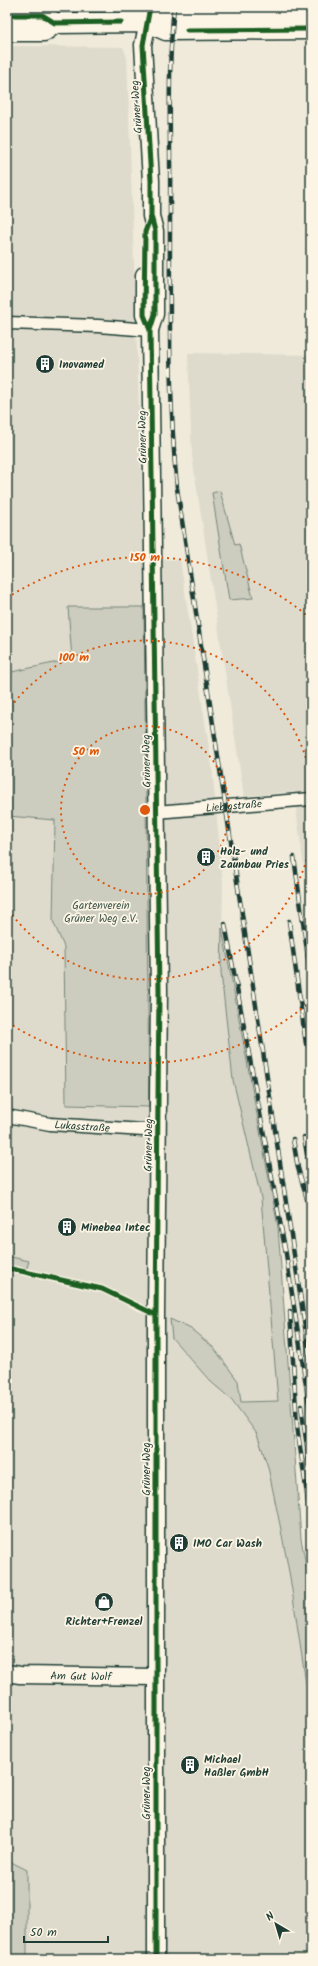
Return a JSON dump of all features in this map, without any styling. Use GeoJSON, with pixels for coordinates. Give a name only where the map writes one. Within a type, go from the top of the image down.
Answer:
{"type":"FeatureCollection","features":[{"type":"Feature","properties":{"kind":"main road"},"geometry":{"type":"LineString","coordinates":[[7,31],[44,31],[55,23],[149,14],[311,13]]}},
{"type":"Feature","properties":{"kind":"main road"},"geometry":{"type":"LineString","coordinates":[[149,14],[166,30],[311,29]]}},
{"type":"Feature","properties":{"kind":"main road"},"geometry":{"type":"LineString","coordinates":[[7,15],[42,16],[55,23]]}},
{"type":"Feature","properties":{"kind":"street","name":"Grüner Weg"},"geometry":{"type":"LineString","coordinates":[[149,14],[142,45],[151,181],[150,216],[145,232],[144,315],[150,330],[159,991],[159,1131],[156,1315],[156,1959]]}},
{"type":"Feature","properties":{"kind":"street"},"geometry":{"type":"LineString","coordinates":[[7,323],[98,326],[150,330]]}},
{"type":"Feature","properties":{"kind":"street","name":"Liebigstraße"},"geometry":{"type":"LineString","coordinates":[[156,812],[311,799]]}},
{"type":"Feature","properties":{"kind":"street","name":"Lukasstraße"},"geometry":{"type":"LineString","coordinates":[[7,1116],[63,1125],[159,1131]]}},
{"type":"Feature","properties":{"kind":"street","name":"Am Gut Wolf"},"geometry":{"type":"LineString","coordinates":[[7,1673],[20,1675],[155,1678]]}},
{"type":"Feature","properties":{"kind":"shaded area"},"geometry":{"type":"Polygon","coordinates":[[[7,46],[123,47],[127,58],[144,559],[180,560],[212,767],[223,883],[221,973],[233,1080],[261,1198],[278,1401],[241,1402],[237,1381],[171,1319],[172,1338],[210,1381],[232,1400],[257,1434],[268,1467],[290,1577],[311,1717],[311,1959],[27,1959],[27,1870],[7,1860],[7,816],[55,820],[53,921],[64,947],[66,1105],[149,1107],[144,607],[72,659],[7,673],[7,46]]]}},
{"type":"Feature","properties":{"kind":"shaded area"},"geometry":{"type":"Polygon","coordinates":[[[188,353],[311,355],[311,922],[294,792],[244,796],[192,456],[188,353]]]}},
{"type":"Feature","properties":{"kind":"green space"},"geometry":{"type":"Polygon","coordinates":[[[220,491],[235,545],[239,544],[253,598],[229,600],[212,493],[220,491]]]}},
{"type":"Feature","properties":{"kind":"green space","name":"Gartenverein Grüner Weg e.V."},"geometry":{"type":"Polygon","coordinates":[[[68,607],[144,607],[149,1107],[66,1105],[64,947],[53,921],[55,820],[7,816],[7,673],[72,659],[68,607]]]}},
{"type":"Feature","properties":{"kind":"green space"},"geometry":{"type":"Polygon","coordinates":[[[222,928],[278,1227],[301,1538],[311,1594],[311,1717],[290,1577],[268,1467],[257,1434],[232,1400],[210,1381],[172,1338],[170,1319],[191,1329],[214,1348],[238,1381],[241,1402],[278,1401],[261,1198],[233,1080],[221,973],[222,928]]]}},
{"type":"Feature","properties":{"kind":"green space"},"geometry":{"type":"Polygon","coordinates":[[[7,1256],[29,1261],[25,1274],[7,1270],[7,1256]]]}},
{"type":"Feature","properties":{"kind":"green space"},"geometry":{"type":"Polygon","coordinates":[[[7,1860],[27,1870],[27,1959],[7,1959],[7,1860]]]}},
{"type":"Feature","properties":{"kind":"railway"},"geometry":{"type":"LineString","coordinates":[[174,7],[170,82],[170,313],[172,418],[177,488],[311,1366]]}},
{"type":"Feature","properties":{"kind":"railway"},"geometry":{"type":"LineString","coordinates":[[294,857],[311,980]]}},
{"type":"Feature","properties":{"kind":"railway"},"geometry":{"type":"LineString","coordinates":[[289,921],[306,1044]]}},
{"type":"Feature","properties":{"kind":"railway"},"geometry":{"type":"LineString","coordinates":[[225,924],[286,1254],[311,1418]]}},
{"type":"Feature","properties":{"kind":"railway"},"geometry":{"type":"LineString","coordinates":[[304,1137],[311,1177]]}},
{"type":"Feature","properties":{"kind":"railway"},"geometry":{"type":"LineString","coordinates":[[293,1139],[298,1168],[311,1213]]}},
{"type":"Feature","properties":{"kind":"railway"},"geometry":{"type":"LineString","coordinates":[[290,1311],[297,1426],[311,1522]]}},
{"type":"Feature","properties":{"kind":"railway"},"geometry":{"type":"LineString","coordinates":[[301,1406],[311,1473]]}},
{"type":"Feature","properties":{"kind":"cycle path"},"geometry":{"type":"LineString","coordinates":[[150,7],[143,45],[151,181],[151,216],[155,231],[155,314],[150,330],[159,991],[156,1315],[156,1959]]}},
{"type":"Feature","properties":{"kind":"cycle path"},"geometry":{"type":"LineString","coordinates":[[7,15],[42,15],[55,23],[121,22]]}},
{"type":"Feature","properties":{"kind":"cycle path"},"geometry":{"type":"LineString","coordinates":[[187,30],[311,29]]}},
{"type":"Feature","properties":{"kind":"cycle path"},"geometry":{"type":"LineString","coordinates":[[150,330],[144,315],[145,232],[151,216]]}},
{"type":"Feature","properties":{"kind":"cycle path"},"geometry":{"type":"LineString","coordinates":[[7,1268],[102,1289],[156,1315]]}},
{"type":"Feature","properties":{"kind":"place","name":"Inovamed"},"geometry":{"type":"Point","coordinates":[45,364]}},
{"type":"Feature","properties":{"kind":"place","name":"Holz- und Zaunbau Pries"},"geometry":{"type":"Point","coordinates":[206,857]}},
{"type":"Feature","properties":{"kind":"place","name":"Minebea Intec"},"geometry":{"type":"Point","coordinates":[67,1227]}},
{"type":"Feature","properties":{"kind":"place","name":"IMO Car Wash"},"geometry":{"type":"Point","coordinates":[179,1543]}},
{"type":"Feature","properties":{"kind":"place","name":"Richter+Frenzel"},"geometry":{"type":"Point","coordinates":[104,1602]}},
{"type":"Feature","properties":{"kind":"place","name":"Michael Haßler GmbH"},"geometry":{"type":"Point","coordinates":[190,1765]}}]}
